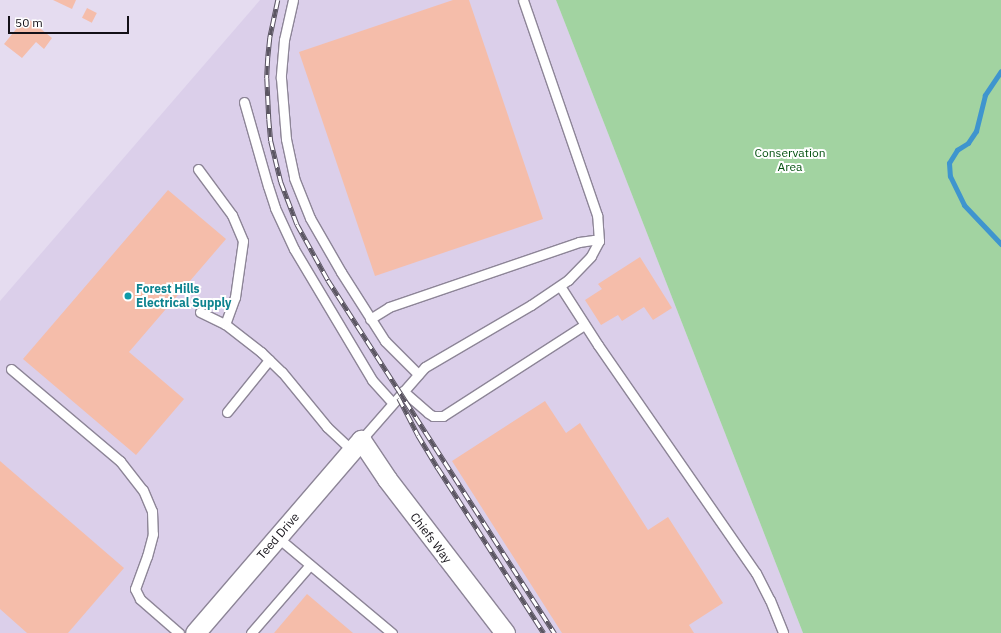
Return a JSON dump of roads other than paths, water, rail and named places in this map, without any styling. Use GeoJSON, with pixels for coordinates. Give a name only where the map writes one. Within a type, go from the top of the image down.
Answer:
{"type":"FeatureCollection","features":[{"type":"Feature","properties":{"kind":"street","name":"Teed Drive"},"geometry":{"type":"LineString","coordinates":[[195,633],[357,445]]}},
{"type":"Feature","properties":{"kind":"street","name":"Chiefs Way"},"geometry":{"type":"LineString","coordinates":[[357,445],[392,485],[505,633]]}},
{"type":"Feature","properties":{"kind":"lane"},"geometry":{"type":"LineString","coordinates":[[293,0],[284,40],[281,78],[283,118],[289,158],[299,191],[313,224],[329,254],[370,319],[385,341],[418,374]]}},
{"type":"Feature","properties":{"kind":"lane"},"geometry":{"type":"LineString","coordinates":[[200,312],[225,324],[269,360],[327,427],[357,445],[418,374],[434,360],[518,313],[560,286],[585,264],[596,249],[599,241],[597,215],[523,0]]}},
{"type":"Feature","properties":{"kind":"lane"},"geometry":{"type":"LineString","coordinates":[[244,102],[275,208],[294,249],[372,380],[393,402]]}},
{"type":"Feature","properties":{"kind":"lane"},"geometry":{"type":"LineString","coordinates":[[198,169],[232,214],[243,241],[235,297],[225,324]]}},
{"type":"Feature","properties":{"kind":"lane"},"geometry":{"type":"LineString","coordinates":[[370,319],[389,307],[579,242],[594,240],[599,241]]}},
{"type":"Feature","properties":{"kind":"lane"},"geometry":{"type":"LineString","coordinates":[[560,286],[584,325],[756,573],[770,600],[783,633]]}},
{"type":"Feature","properties":{"kind":"lane"},"geometry":{"type":"LineString","coordinates":[[403,391],[428,413],[433,416],[443,416],[584,325]]}},
{"type":"Feature","properties":{"kind":"lane"},"geometry":{"type":"LineString","coordinates":[[227,412],[269,360]]}},
{"type":"Feature","properties":{"kind":"lane"},"geometry":{"type":"LineString","coordinates":[[11,369],[115,456],[129,470],[143,490],[152,511],[153,534],[135,589],[140,599],[179,633]]}},
{"type":"Feature","properties":{"kind":"lane"},"geometry":{"type":"LineString","coordinates":[[277,537],[392,633]]}},
{"type":"Feature","properties":{"kind":"lane"},"geometry":{"type":"LineString","coordinates":[[251,633],[310,565]]}},
{"type":"Feature","properties":{"kind":"waterway"},"geometry":{"type":"LineString","coordinates":[[1001,71],[985,95],[976,131],[968,143],[957,150],[949,163],[950,176],[964,205],[1001,244]]}},
{"type":"Feature","properties":{"kind":"railway"},"geometry":{"type":"LineString","coordinates":[[278,0],[270,38],[268,57],[267,78],[269,119],[271,141],[281,182],[297,224],[328,280],[555,633]]}},
{"type":"Feature","properties":{"kind":"railway"},"geometry":{"type":"LineString","coordinates":[[399,398],[418,435],[438,468],[544,633]]}},
{"type":"Feature","properties":{"kind":"place","name":"Forest Hills Electrical Supply"},"geometry":{"type":"Point","coordinates":[128,296]}},
{"type":"Feature","properties":{"kind":"park label","name":"Conservation Area"},"geometry":{"type":"Point","coordinates":[790,160]}}]}
